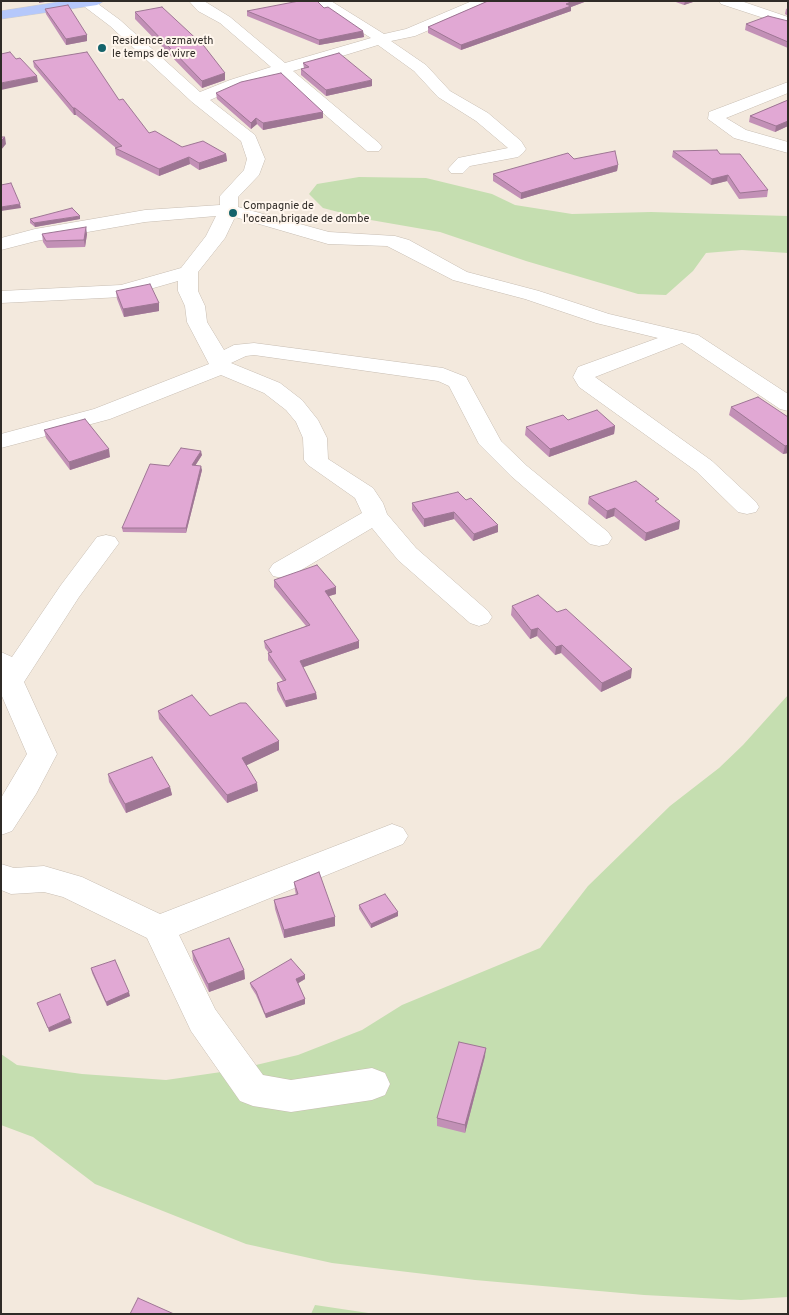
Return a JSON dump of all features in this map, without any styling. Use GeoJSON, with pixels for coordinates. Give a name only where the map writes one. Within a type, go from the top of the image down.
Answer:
{"type":"FeatureCollection","features":[{"type":"Feature","properties":{"kind":"main road"},"geometry":{"type":"LineString","coordinates":[[1,15],[89,2]]}},
{"type":"Feature","properties":{"kind":"street"},"geometry":{"type":"LineString","coordinates":[[196,1],[203,8],[224,20],[373,147]]}},
{"type":"Feature","properties":{"kind":"street"},"geometry":{"type":"LineString","coordinates":[[320,1],[381,38],[389,48],[420,68],[444,94],[482,117],[516,145],[517,149],[512,154],[464,162],[457,169]]}},
{"type":"Feature","properties":{"kind":"street"},"geometry":{"type":"LineString","coordinates":[[198,99],[236,83],[355,49],[381,38],[410,34],[485,1]]}},
{"type":"Feature","properties":{"kind":"street"},"geometry":{"type":"LineString","coordinates":[[726,1],[788,22]]}},
{"type":"Feature","properties":{"kind":"street"},"geometry":{"type":"LineString","coordinates":[[1,298],[114,292],[188,272],[215,238],[228,210],[229,196],[253,171],[256,158],[249,138],[198,99],[115,23],[89,2]]}},
{"type":"Feature","properties":{"kind":"street"},"geometry":{"type":"LineString","coordinates":[[788,87],[715,116],[716,119],[740,134],[788,148]]}},
{"type":"Feature","properties":{"kind":"street"},"geometry":{"type":"LineString","coordinates":[[1,244],[35,235],[145,216],[175,212],[228,210],[328,238],[388,240],[402,244],[460,276],[532,296],[603,319],[682,336],[701,344],[788,404]]}},
{"type":"Feature","properties":{"kind":"street"},"geometry":{"type":"LineString","coordinates":[[188,272],[188,291],[195,306],[197,322],[220,364],[272,388],[294,405],[307,420],[315,438],[316,460],[319,464],[364,494],[371,503],[375,516],[407,554],[479,617]]}},
{"type":"Feature","properties":{"kind":"street"},"geometry":{"type":"LineString","coordinates":[[682,336],[586,372],[584,377],[587,382],[704,466],[747,507]]}},
{"type":"Feature","properties":{"kind":"street"},"geometry":{"type":"LineString","coordinates":[[1,440],[102,414],[220,364],[242,350],[254,349],[443,374],[458,382],[491,444],[519,471],[599,538]]}},
{"type":"Feature","properties":{"kind":"street"},"geometry":{"type":"LineString","coordinates":[[282,570],[375,516]]}},
{"type":"Feature","properties":{"kind":"street"},"geometry":{"type":"LineString","coordinates":[[1,823],[25,786],[42,754],[6,671],[106,543]]}},
{"type":"Feature","properties":{"kind":"street"},"geometry":{"type":"LineString","coordinates":[[159,929],[392,836]]}},
{"type":"Feature","properties":{"kind":"street"},"geometry":{"type":"LineString","coordinates":[[1,876],[11,882],[44,879],[72,886],[159,929],[203,1020],[253,1090],[291,1096],[372,1084]]}},
{"type":"Feature","properties":{"kind":"green space"},"geometry":{"type":"Polygon","coordinates":[[[359,177],[426,178],[492,194],[515,205],[572,214],[651,212],[788,216],[788,253],[742,250],[706,253],[693,271],[666,295],[638,294],[526,261],[440,232],[365,219],[323,208],[309,194],[317,184],[359,177]]]}},
{"type":"Feature","properties":{"kind":"green space"},"geometry":{"type":"Polygon","coordinates":[[[788,695],[788,1297],[741,1300],[644,1295],[475,1280],[332,1263],[246,1244],[95,1184],[33,1137],[1,1125],[1,1054],[17,1065],[82,1074],[166,1080],[235,1070],[298,1055],[362,1030],[402,1005],[540,948],[588,886],[670,806],[719,768],[743,745],[788,695]]]}},
{"type":"Feature","properties":{"kind":"green space"},"geometry":{"type":"Polygon","coordinates":[[[315,1305],[375,1314],[311,1314],[315,1305]]]}},
{"type":"Feature","properties":{"kind":"building"},"geometry":{"type":"Polygon","coordinates":[[[299,1],[317,1],[324,8],[328,7],[363,31],[319,40],[247,11],[299,1]]]}},
{"type":"Feature","properties":{"kind":"building"},"geometry":{"type":"Polygon","coordinates":[[[488,1],[573,1],[566,4],[571,6],[461,45],[428,27],[488,1]]]}},
{"type":"Feature","properties":{"kind":"building"},"geometry":{"type":"Polygon","coordinates":[[[68,5],[87,35],[66,39],[45,9],[68,5]]]}},
{"type":"Feature","properties":{"kind":"building"},"geometry":{"type":"Polygon","coordinates":[[[162,7],[204,46],[225,73],[202,81],[135,12],[162,7]]]}},
{"type":"Feature","properties":{"kind":"building"},"geometry":{"type":"Polygon","coordinates":[[[768,16],[788,21],[788,42],[746,24],[768,16]]]}},
{"type":"Feature","properties":{"kind":"building"},"geometry":{"type":"Polygon","coordinates":[[[10,52],[16,59],[20,58],[37,76],[1,83],[1,54],[10,52]]]}},
{"type":"Feature","properties":{"kind":"building"},"geometry":{"type":"Polygon","coordinates":[[[87,52],[119,100],[123,99],[149,133],[155,131],[182,147],[203,141],[226,154],[199,163],[189,157],[159,169],[115,148],[122,146],[73,108],[33,61],[87,52]]]}},
{"type":"Feature","properties":{"kind":"building"},"geometry":{"type":"Polygon","coordinates":[[[339,53],[372,80],[326,90],[301,69],[309,67],[303,63],[339,53]]]}},
{"type":"Feature","properties":{"kind":"building"},"geometry":{"type":"Polygon","coordinates":[[[281,73],[323,112],[263,123],[256,118],[251,123],[216,93],[241,82],[281,73]]]}},
{"type":"Feature","properties":{"kind":"building"},"geometry":{"type":"Polygon","coordinates":[[[788,100],[788,121],[776,126],[750,116],[788,100]]]}},
{"type":"Feature","properties":{"kind":"building"},"geometry":{"type":"Polygon","coordinates":[[[717,150],[720,154],[740,154],[768,190],[740,193],[728,175],[712,179],[673,151],[717,150]]]}},
{"type":"Feature","properties":{"kind":"building"},"geometry":{"type":"Polygon","coordinates":[[[615,151],[618,165],[521,193],[493,174],[568,153],[574,159],[615,151]]]}},
{"type":"Feature","properties":{"kind":"building"},"geometry":{"type":"Polygon","coordinates":[[[11,183],[20,204],[1,207],[1,185],[11,183]]]}},
{"type":"Feature","properties":{"kind":"building"},"geometry":{"type":"Polygon","coordinates":[[[72,208],[80,216],[34,223],[30,219],[72,208]]]}},
{"type":"Feature","properties":{"kind":"building"},"geometry":{"type":"Polygon","coordinates":[[[86,227],[84,240],[46,241],[42,234],[86,227]]]}},
{"type":"Feature","properties":{"kind":"building"},"geometry":{"type":"Polygon","coordinates":[[[150,284],[159,303],[123,309],[116,291],[150,284]]]}},
{"type":"Feature","properties":{"kind":"building"},"geometry":{"type":"Polygon","coordinates":[[[758,397],[788,417],[788,445],[785,446],[731,407],[758,397]]]}},
{"type":"Feature","properties":{"kind":"building"},"geometry":{"type":"Polygon","coordinates":[[[597,410],[615,426],[550,449],[526,427],[563,415],[568,420],[597,410]]]}},
{"type":"Feature","properties":{"kind":"building"},"geometry":{"type":"Polygon","coordinates":[[[85,419],[109,449],[69,462],[44,430],[85,419]]]}},
{"type":"Feature","properties":{"kind":"building"},"geometry":{"type":"Polygon","coordinates":[[[181,448],[201,451],[192,465],[201,466],[186,528],[122,528],[150,464],[169,466],[181,448]]]}},
{"type":"Feature","properties":{"kind":"building"},"geometry":{"type":"Polygon","coordinates":[[[636,481],[659,499],[655,501],[680,521],[646,533],[615,508],[607,511],[589,497],[636,481]]]}},
{"type":"Feature","properties":{"kind":"building"},"geometry":{"type":"Polygon","coordinates":[[[458,492],[466,500],[471,498],[498,525],[474,534],[454,512],[424,519],[412,503],[458,492]]]}},
{"type":"Feature","properties":{"kind":"building"},"geometry":{"type":"Polygon","coordinates":[[[317,565],[336,587],[325,591],[359,641],[300,661],[316,693],[285,701],[277,683],[286,680],[268,653],[272,652],[264,641],[310,625],[274,580],[317,565]]]}},
{"type":"Feature","properties":{"kind":"building"},"geometry":{"type":"Polygon","coordinates":[[[538,595],[557,612],[566,609],[632,669],[602,683],[562,645],[556,647],[538,628],[531,630],[512,606],[538,595]]]}},
{"type":"Feature","properties":{"kind":"building"},"geometry":{"type":"Polygon","coordinates":[[[192,695],[210,716],[240,703],[246,703],[279,741],[242,758],[257,783],[227,795],[158,711],[192,695]]]}},
{"type":"Feature","properties":{"kind":"building"},"geometry":{"type":"Polygon","coordinates":[[[152,757],[170,787],[125,804],[108,774],[152,757]]]}},
{"type":"Feature","properties":{"kind":"building"},"geometry":{"type":"Polygon","coordinates":[[[319,872],[335,917],[284,930],[274,900],[298,894],[294,882],[319,872]]]}},
{"type":"Feature","properties":{"kind":"building"},"geometry":{"type":"Polygon","coordinates":[[[385,894],[398,912],[371,924],[359,905],[385,894]]]}},
{"type":"Feature","properties":{"kind":"building"},"geometry":{"type":"Polygon","coordinates":[[[229,938],[244,970],[208,984],[192,951],[229,938]]]}},
{"type":"Feature","properties":{"kind":"building"},"geometry":{"type":"Polygon","coordinates":[[[291,959],[305,975],[296,979],[305,999],[265,1014],[256,991],[250,983],[291,959]]]}},
{"type":"Feature","properties":{"kind":"building"},"geometry":{"type":"Polygon","coordinates":[[[115,960],[129,992],[106,1002],[91,968],[115,960]]]}},
{"type":"Feature","properties":{"kind":"building"},"geometry":{"type":"Polygon","coordinates":[[[60,994],[70,1018],[48,1028],[37,1003],[60,994]]]}},
{"type":"Feature","properties":{"kind":"building"},"geometry":{"type":"Polygon","coordinates":[[[459,1042],[486,1048],[465,1125],[437,1118],[459,1042]]]}},
{"type":"Feature","properties":{"kind":"building"},"geometry":{"type":"Polygon","coordinates":[[[138,1298],[174,1314],[130,1314],[138,1298]]]}},
{"type":"Feature","properties":{"kind":"place","name":"Residence azmaveth le temps de vivre"},"geometry":{"type":"Point","coordinates":[102,48]}},
{"type":"Feature","properties":{"kind":"place","name":"Compagnie de l'ocean,brigade de dombe"},"geometry":{"type":"Point","coordinates":[233,213]}}]}
